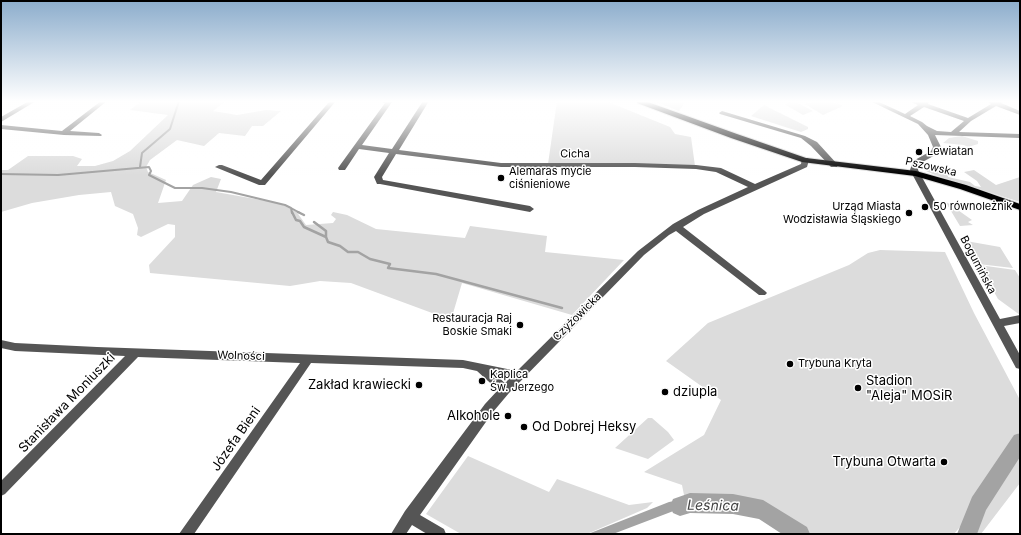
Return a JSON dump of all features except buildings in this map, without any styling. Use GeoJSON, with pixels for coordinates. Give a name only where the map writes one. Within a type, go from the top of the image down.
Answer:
{"type":"FeatureCollection","features":[{"type":"Feature","properties":{"kind":"main road","name":"Pszowska"},"geometry":{"type":"LineString","coordinates":[[707,126],[805,160],[834,165],[916,174],[963,187],[1020,207]]}},
{"type":"Feature","properties":{"kind":"street"},"geometry":{"type":"LineString","coordinates":[[64,133],[73,126]]}},
{"type":"Feature","properties":{"kind":"street"},"geometry":{"type":"LineString","coordinates":[[220,167],[262,183],[311,126]]}},
{"type":"Feature","properties":{"kind":"street"},"geometry":{"type":"LineString","coordinates":[[342,168],[372,126]]}},
{"type":"Feature","properties":{"kind":"street"},"geometry":{"type":"LineString","coordinates":[[410,126],[378,177],[380,182],[530,209]]}},
{"type":"Feature","properties":{"kind":"street"},"geometry":{"type":"LineString","coordinates":[[764,126],[803,138],[814,144],[834,165]]}},
{"type":"Feature","properties":{"kind":"street"},"geometry":{"type":"LineString","coordinates":[[936,144],[960,126]]}},
{"type":"Feature","properties":{"kind":"street"},"geometry":{"type":"LineString","coordinates":[[926,127],[935,133],[1020,136]]}},
{"type":"Feature","properties":{"kind":"street"},"geometry":{"type":"LineString","coordinates":[[916,174],[913,167],[915,164],[934,152],[937,147],[926,127]]}},
{"type":"Feature","properties":{"kind":"street"},"geometry":{"type":"LineString","coordinates":[[1,128],[99,135]]}},
{"type":"Feature","properties":{"kind":"street","name":"Cicha"},"geometry":{"type":"LineString","coordinates":[[357,146],[501,166],[635,165],[696,167],[718,170],[754,187]]}},
{"type":"Feature","properties":{"kind":"street","name":"Czyżowicka"},"geometry":{"type":"LineString","coordinates":[[398,534],[489,408],[517,376],[641,253],[676,226],[701,212],[804,165],[805,160]]}},
{"type":"Feature","properties":{"kind":"street","name":"Bogumińska"},"geometry":{"type":"LineString","coordinates":[[916,174],[1020,366]]}},
{"type":"Feature","properties":{"kind":"street"},"geometry":{"type":"LineString","coordinates":[[676,226],[762,293]]}},
{"type":"Feature","properties":{"kind":"street"},"geometry":{"type":"LineString","coordinates":[[997,323],[1020,319]]}},
{"type":"Feature","properties":{"kind":"street","name":"Wolności"},"geometry":{"type":"LineString","coordinates":[[3,346],[135,353],[463,364],[517,376]]}},
{"type":"Feature","properties":{"kind":"street","name":"Stanisława Moniuszki"},"geometry":{"type":"LineString","coordinates":[[1,490],[135,353]]}},
{"type":"Feature","properties":{"kind":"street","name":"Józefa Bieni"},"geometry":{"type":"LineString","coordinates":[[186,534],[308,359]]}},
{"type":"Feature","properties":{"kind":"street","name":"Wolności"},"geometry":{"type":"LineString","coordinates":[[480,368],[505,390]]}},
{"type":"Feature","properties":{"kind":"street"},"geometry":{"type":"LineString","coordinates":[[410,516],[439,534]]}},
{"type":"Feature","properties":{"kind":"shaded area"},"geometry":{"type":"Polygon","coordinates":[[[156,126],[263,126],[252,126],[245,136],[219,133],[204,146],[177,140],[150,160],[146,167],[148,172],[166,180],[158,203],[182,201],[193,185],[211,177],[221,179],[216,192],[278,203],[296,211],[306,225],[333,223],[336,219],[331,215],[333,212],[347,215],[376,229],[465,238],[470,226],[547,236],[545,252],[624,260],[572,315],[462,283],[451,320],[351,283],[320,281],[290,286],[150,273],[149,265],[175,237],[175,225],[168,224],[141,237],[137,235],[138,228],[133,214],[115,206],[111,192],[79,195],[32,203],[1,212],[1,170],[8,170],[28,156],[73,156],[82,159],[77,166],[95,166],[113,161],[130,151],[156,126]]]}},
{"type":"Feature","properties":{"kind":"shaded area"},"geometry":{"type":"Polygon","coordinates":[[[553,126],[667,126],[675,134],[691,137],[695,166],[548,164],[553,126]]]}},
{"type":"Feature","properties":{"kind":"shaded area"},"geometry":{"type":"Polygon","coordinates":[[[782,126],[808,127],[808,129],[801,132],[782,126]]]}},
{"type":"Feature","properties":{"kind":"shaded area"},"geometry":{"type":"Polygon","coordinates":[[[962,136],[978,141],[978,144],[968,147],[964,145],[943,143],[949,138],[962,136]]]}},
{"type":"Feature","properties":{"kind":"shaded area"},"geometry":{"type":"Polygon","coordinates":[[[925,166],[942,173],[944,172],[948,174],[948,177],[970,182],[975,186],[981,187],[977,181],[964,172],[974,170],[996,185],[1020,177],[1020,202],[935,175],[926,171],[924,168],[925,166]]]}},
{"type":"Feature","properties":{"kind":"shaded area"},"geometry":{"type":"Polygon","coordinates":[[[945,201],[972,220],[968,222],[973,225],[960,226],[945,201]]]}},
{"type":"Feature","properties":{"kind":"shaded area"},"geometry":{"type":"Polygon","coordinates":[[[966,241],[1000,247],[1013,268],[978,264],[966,241]]]}},
{"type":"Feature","properties":{"kind":"shaded area","name":"Stadion \"Aleja\" MOSiR"},"geometry":{"type":"Polygon","coordinates":[[[880,250],[945,252],[974,313],[1020,400],[1020,431],[989,477],[965,521],[954,534],[810,534],[772,507],[738,497],[684,495],[682,485],[644,472],[704,435],[721,400],[666,361],[708,323],[849,265],[868,253],[880,250]]]}},
{"type":"Feature","properties":{"kind":"shaded area"},"geometry":{"type":"Polygon","coordinates":[[[979,265],[1015,270],[1020,278],[1020,315],[998,299],[979,265]]]}},
{"type":"Feature","properties":{"kind":"shaded area"},"geometry":{"type":"Polygon","coordinates":[[[648,418],[652,418],[668,432],[674,440],[648,459],[615,448],[648,418]]]}},
{"type":"Feature","properties":{"kind":"shaded area"},"geometry":{"type":"Polygon","coordinates":[[[1020,436],[1020,483],[981,534],[958,534],[984,490],[1020,436]]]}},
{"type":"Feature","properties":{"kind":"shaded area"},"geometry":{"type":"Polygon","coordinates":[[[468,456],[549,492],[557,479],[629,505],[653,502],[647,508],[587,534],[461,534],[426,514],[468,456]]]}},
{"type":"Feature","properties":{"kind":"shaded area"},"geometry":{"type":"Polygon","coordinates":[[[696,497],[698,506],[684,507],[613,534],[588,534],[669,502],[696,497]]]}},
{"type":"Feature","properties":{"kind":"waterway"},"geometry":{"type":"LineString","coordinates":[[140,167],[142,153],[170,129],[171,126]]}},
{"type":"Feature","properties":{"kind":"waterway"},"geometry":{"type":"LineString","coordinates":[[1,174],[58,175],[149,167],[151,171],[149,175],[175,188],[202,188],[231,192],[285,205],[291,208]]}},
{"type":"Feature","properties":{"kind":"waterway"},"geometry":{"type":"LineString","coordinates":[[291,208],[300,213]]}},
{"type":"Feature","properties":{"kind":"waterway"},"geometry":{"type":"LineString","coordinates":[[291,208],[292,213]]}},
{"type":"Feature","properties":{"kind":"waterway"},"geometry":{"type":"LineString","coordinates":[[292,212],[296,220],[300,221],[304,227],[326,237]]}},
{"type":"Feature","properties":{"kind":"waterway"},"geometry":{"type":"LineString","coordinates":[[300,213],[304,215]]}},
{"type":"Feature","properties":{"kind":"waterway"},"geometry":{"type":"LineString","coordinates":[[314,222],[326,231],[326,237]]}},
{"type":"Feature","properties":{"kind":"waterway"},"geometry":{"type":"LineString","coordinates":[[326,237],[328,242],[340,246],[348,252],[358,252],[370,259],[390,264],[388,268],[436,274],[562,308]]}},
{"type":"Feature","properties":{"kind":"waterway","name":"Leśnica"},"geometry":{"type":"LineString","coordinates":[[967,534],[979,504],[1020,441]]}},
{"type":"Feature","properties":{"kind":"waterway","name":"Leśnica"},"geometry":{"type":"LineString","coordinates":[[680,506],[690,503],[733,504],[763,510],[800,534]]}},
{"type":"Feature","properties":{"kind":"place","name":"Lewiatan"},"geometry":{"type":"Point","coordinates":[919,152]}},
{"type":"Feature","properties":{"kind":"place","name":"Alemaras mycie ciśnieniowe"},"geometry":{"type":"Point","coordinates":[501,178]}},
{"type":"Feature","properties":{"kind":"place","name":"50 równoleżnik"},"geometry":{"type":"Point","coordinates":[925,207]}},
{"type":"Feature","properties":{"kind":"place","name":"Urząd Miasta Wodzisławia Śląskiego"},"geometry":{"type":"Point","coordinates":[909,213]}},
{"type":"Feature","properties":{"kind":"place","name":"Restauracja Raj Boskie Smaki"},"geometry":{"type":"Point","coordinates":[520,325]}},
{"type":"Feature","properties":{"kind":"place","name":"Trybuna Kryta"},"geometry":{"type":"Point","coordinates":[790,364]}},
{"type":"Feature","properties":{"kind":"place","name":"Kaplica Św. Jerzego"},"geometry":{"type":"Point","coordinates":[482,381]}},
{"type":"Feature","properties":{"kind":"place","name":"Zakład krawiecki"},"geometry":{"type":"Point","coordinates":[419,385]}},
{"type":"Feature","properties":{"kind":"place","name":"Stadion \"Aleja\" MOSiR"},"geometry":{"type":"Point","coordinates":[858,388]}},
{"type":"Feature","properties":{"kind":"place","name":"dziupla"},"geometry":{"type":"Point","coordinates":[665,392]}},
{"type":"Feature","properties":{"kind":"place","name":"Alkohole"},"geometry":{"type":"Point","coordinates":[508,416]}},
{"type":"Feature","properties":{"kind":"place","name":"Od Dobrej Heksy"},"geometry":{"type":"Point","coordinates":[524,427]}},
{"type":"Feature","properties":{"kind":"place","name":"Trybuna Otwarta"},"geometry":{"type":"Point","coordinates":[944,462]}}]}
